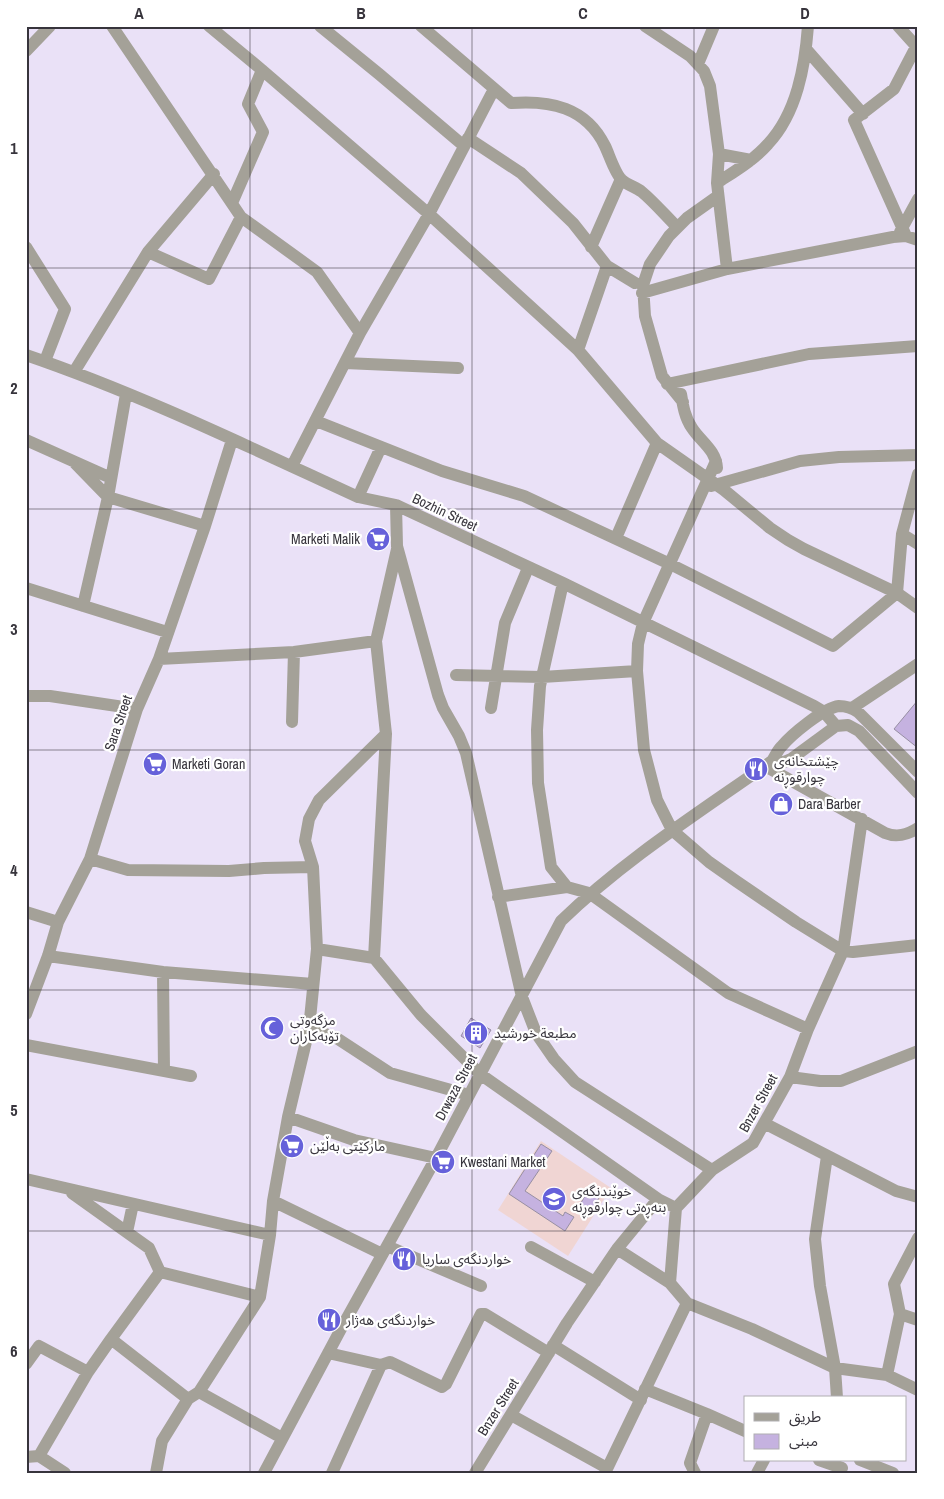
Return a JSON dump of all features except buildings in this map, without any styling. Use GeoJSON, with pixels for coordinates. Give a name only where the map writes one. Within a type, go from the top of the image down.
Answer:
{"type":"FeatureCollection","features":[{"type":"Feature","properties":{"kind":"street"},"geometry":{"type":"LineString","coordinates":[[26,51],[50,26]]}},
{"type":"Feature","properties":{"kind":"street"},"geometry":{"type":"LineString","coordinates":[[112,26],[214,174],[241,217],[317,272],[360,333]]}},
{"type":"Feature","properties":{"kind":"street"},"geometry":{"type":"LineString","coordinates":[[209,26],[429,214],[578,350],[657,443],[788,540],[897,593],[918,608]]}},
{"type":"Feature","properties":{"kind":"street"},"geometry":{"type":"LineString","coordinates":[[320,26],[466,142],[521,173],[573,223],[591,247],[606,272],[640,287],[662,288],[727,269],[906,235]]}},
{"type":"Feature","properties":{"kind":"street"},"geometry":{"type":"LineString","coordinates":[[421,26],[511,103],[529,101],[554,104],[565,108],[588,123],[598,135],[621,179],[641,191],[677,227]]}},
{"type":"Feature","properties":{"kind":"street"},"geometry":{"type":"LineString","coordinates":[[645,26],[683,50],[704,71],[710,86],[719,154],[718,190],[727,269]]}},
{"type":"Feature","properties":{"kind":"street"},"geometry":{"type":"LineString","coordinates":[[698,64],[714,26]]}},
{"type":"Feature","properties":{"kind":"street"},"geometry":{"type":"LineString","coordinates":[[808,26],[806,49],[799,83],[784,122],[771,141],[677,227],[655,255],[640,287],[645,316],[662,376],[673,382],[683,402],[691,427],[713,453],[716,461],[710,484],[643,623],[638,644],[637,671],[644,750],[646,766],[657,800],[672,830],[709,862],[780,911],[843,951],[853,952],[918,944]]}},
{"type":"Feature","properties":{"kind":"street"},"geometry":{"type":"LineString","coordinates":[[898,26],[917,44],[894,90],[854,120],[906,235]]}},
{"type":"Feature","properties":{"kind":"street"},"geometry":{"type":"LineString","coordinates":[[806,49],[863,114]]}},
{"type":"Feature","properties":{"kind":"street"},"geometry":{"type":"LineString","coordinates":[[232,204],[263,132],[248,104],[262,70]]}},
{"type":"Feature","properties":{"kind":"street"},"geometry":{"type":"LineString","coordinates":[[292,466],[360,333],[429,214],[494,89]]}},
{"type":"Feature","properties":{"kind":"street"},"geometry":{"type":"LineString","coordinates":[[719,154],[751,160]]}},
{"type":"Feature","properties":{"kind":"street"},"geometry":{"type":"LineString","coordinates":[[74,372],[148,252],[214,174]]}},
{"type":"Feature","properties":{"kind":"street"},"geometry":{"type":"LineString","coordinates":[[591,247],[621,179]]}},
{"type":"Feature","properties":{"kind":"street"},"geometry":{"type":"LineString","coordinates":[[906,235],[918,199]]}},
{"type":"Feature","properties":{"kind":"street"},"geometry":{"type":"LineString","coordinates":[[148,252],[209,279],[241,217]]}},
{"type":"Feature","properties":{"kind":"street"},"geometry":{"type":"LineString","coordinates":[[26,247],[65,309],[44,361]]}},
{"type":"Feature","properties":{"kind":"street"},"geometry":{"type":"LineString","coordinates":[[578,350],[606,272]]}},
{"type":"Feature","properties":{"kind":"street"},"geometry":{"type":"LineString","coordinates":[[673,382],[809,354],[918,346]]}},
{"type":"Feature","properties":{"kind":"street","name":"Bozhin Street"},"geometry":{"type":"LineString","coordinates":[[26,355],[74,372],[126,394],[292,466],[358,497],[396,505],[563,583],[814,706],[824,712],[836,726]]}},
{"type":"Feature","properties":{"kind":"street"},"geometry":{"type":"LineString","coordinates":[[345,364],[458,368]]}},
{"type":"Feature","properties":{"kind":"street"},"geometry":{"type":"LineString","coordinates":[[83,606],[108,497],[126,394]]}},
{"type":"Feature","properties":{"kind":"street"},"geometry":{"type":"LineString","coordinates":[[316,421],[442,471],[524,496],[670,564],[833,646],[897,593],[902,534],[918,474]]}},
{"type":"Feature","properties":{"kind":"street"},"geometry":{"type":"LineString","coordinates":[[26,440],[111,478]]}},
{"type":"Feature","properties":{"kind":"street","name":"Sara Street"},"geometry":{"type":"LineString","coordinates":[[26,1014],[48,956],[58,922],[90,859],[137,709],[159,659],[205,526],[232,440]]}},
{"type":"Feature","properties":{"kind":"street"},"geometry":{"type":"LineString","coordinates":[[616,538],[657,443]]}},
{"type":"Feature","properties":{"kind":"street"},"geometry":{"type":"LineString","coordinates":[[358,497],[381,447]]}},
{"type":"Feature","properties":{"kind":"street"},"geometry":{"type":"LineString","coordinates":[[710,484],[808,460],[855,456],[918,455]]}},
{"type":"Feature","properties":{"kind":"street"},"geometry":{"type":"LineString","coordinates":[[73,461],[108,497],[205,526]]}},
{"type":"Feature","properties":{"kind":"street"},"geometry":{"type":"LineString","coordinates":[[374,958],[386,734],[376,641],[397,546],[396,505]]}},
{"type":"Feature","properties":{"kind":"street"},"geometry":{"type":"LineString","coordinates":[[902,534],[918,544]]}},
{"type":"Feature","properties":{"kind":"street"},"geometry":{"type":"LineString","coordinates":[[397,546],[440,700],[466,753],[522,997],[536,1033],[554,1059],[575,1082],[712,1170]]}},
{"type":"Feature","properties":{"kind":"street"},"geometry":{"type":"LineString","coordinates":[[491,708],[504,623],[528,568]]}},
{"type":"Feature","properties":{"kind":"street"},"geometry":{"type":"LineString","coordinates":[[563,583],[542,677],[537,730],[537,757],[551,867],[567,887]]}},
{"type":"Feature","properties":{"kind":"street"},"geometry":{"type":"LineString","coordinates":[[26,588],[167,632]]}},
{"type":"Feature","properties":{"kind":"street"},"geometry":{"type":"LineString","coordinates":[[159,659],[294,652],[376,641]]}},
{"type":"Feature","properties":{"kind":"street"},"geometry":{"type":"LineString","coordinates":[[292,722],[294,652]]}},
{"type":"Feature","properties":{"kind":"street"},"geometry":{"type":"LineString","coordinates":[[918,664],[852,708],[863,716],[918,772]]}},
{"type":"Feature","properties":{"kind":"street"},"geometry":{"type":"LineString","coordinates":[[456,675],[542,677],[637,671]]}},
{"type":"Feature","properties":{"kind":"street"},"geometry":{"type":"LineString","coordinates":[[26,688],[50,696]]}},
{"type":"Feature","properties":{"kind":"street"},"geometry":{"type":"LineString","coordinates":[[26,696],[50,696],[137,709]]}},
{"type":"Feature","properties":{"kind":"street","name":"Drwaza Street"},"geometry":{"type":"LineString","coordinates":[[264,1473],[436,1158],[561,921],[589,894],[672,830],[769,764],[780,748],[802,728],[824,712],[838,706],[852,708]]}},
{"type":"Feature","properties":{"kind":"street"},"geometry":{"type":"LineString","coordinates":[[836,726],[848,725],[859,731],[918,793]]}},
{"type":"Feature","properties":{"kind":"street","name":"Drwaza Street"},"geometry":{"type":"LineString","coordinates":[[769,764],[784,762],[798,756],[836,726]]}},
{"type":"Feature","properties":{"kind":"street"},"geometry":{"type":"LineString","coordinates":[[156,1473],[162,1441],[260,1297],[270,1235],[273,1201],[288,1116],[309,1029],[317,949],[313,867],[305,841],[309,819],[319,800],[386,734]]}},
{"type":"Feature","properties":{"kind":"street"},"geometry":{"type":"LineString","coordinates":[[769,764],[876,829],[892,836],[901,836],[918,828]]}},
{"type":"Feature","properties":{"kind":"street","name":"Bnzer Street"},"geometry":{"type":"LineString","coordinates":[[676,1208],[712,1170],[753,1143],[790,1077],[808,1029],[843,951],[862,819]]}},
{"type":"Feature","properties":{"kind":"street"},"geometry":{"type":"LineString","coordinates":[[90,859],[128,870],[229,871],[313,867]]}},
{"type":"Feature","properties":{"kind":"street"},"geometry":{"type":"LineString","coordinates":[[498,897],[567,887],[589,894],[728,993],[808,1029]]}},
{"type":"Feature","properties":{"kind":"street"},"geometry":{"type":"LineString","coordinates":[[26,912],[58,922]]}},
{"type":"Feature","properties":{"kind":"street"},"geometry":{"type":"LineString","coordinates":[[317,949],[374,958],[421,1015],[480,1074],[658,1199],[676,1208],[670,1283]]}},
{"type":"Feature","properties":{"kind":"street"},"geometry":{"type":"LineString","coordinates":[[48,956],[163,972],[312,984]]}},
{"type":"Feature","properties":{"kind":"street"},"geometry":{"type":"LineString","coordinates":[[163,972],[164,1071]]}},
{"type":"Feature","properties":{"kind":"street"},"geometry":{"type":"LineString","coordinates":[[309,1029],[335,1037],[390,1073],[469,1095]]}},
{"type":"Feature","properties":{"kind":"street"},"geometry":{"type":"LineString","coordinates":[[26,1045],[191,1076]]}},
{"type":"Feature","properties":{"kind":"street"},"geometry":{"type":"LineString","coordinates":[[790,1077],[820,1081],[842,1081],[918,1052]]}},
{"type":"Feature","properties":{"kind":"street"},"geometry":{"type":"LineString","coordinates":[[288,1116],[354,1140],[436,1158]]}},
{"type":"Feature","properties":{"kind":"street"},"geometry":{"type":"LineString","coordinates":[[764,1123],[896,1191],[918,1197]]}},
{"type":"Feature","properties":{"kind":"street"},"geometry":{"type":"LineString","coordinates":[[827,1156],[815,1239],[820,1286],[836,1368],[837,1396]]}},
{"type":"Feature","properties":{"kind":"street"},"geometry":{"type":"LineString","coordinates":[[26,1179],[270,1235]]}},
{"type":"Feature","properties":{"kind":"street"},"geometry":{"type":"LineString","coordinates":[[65,1189],[149,1248],[160,1272]]}},
{"type":"Feature","properties":{"kind":"street","name":"Bnzer Street"},"geometry":{"type":"LineString","coordinates":[[475,1473],[551,1349],[617,1249],[658,1199]]}},
{"type":"Feature","properties":{"kind":"street"},"geometry":{"type":"LineString","coordinates":[[273,1201],[385,1250],[481,1286]]}},
{"type":"Feature","properties":{"kind":"street"},"geometry":{"type":"LineString","coordinates":[[127,1232],[133,1204]]}},
{"type":"Feature","properties":{"kind":"street"},"geometry":{"type":"LineString","coordinates":[[887,1375],[900,1314],[894,1284],[918,1238]]}},
{"type":"Feature","properties":{"kind":"street"},"geometry":{"type":"LineString","coordinates":[[531,1247],[595,1282]]}},
{"type":"Feature","properties":{"kind":"street"},"geometry":{"type":"LineString","coordinates":[[617,1249],[670,1283],[687,1303],[752,1329],[836,1368],[887,1375],[918,1390]]}},
{"type":"Feature","properties":{"kind":"street"},"geometry":{"type":"LineString","coordinates":[[160,1272],[260,1297]]}},
{"type":"Feature","properties":{"kind":"street"},"geometry":{"type":"LineString","coordinates":[[65,1473],[33,1456],[88,1372],[160,1272]]}},
{"type":"Feature","properties":{"kind":"street"},"geometry":{"type":"LineString","coordinates":[[511,1415],[606,1470],[687,1303]]}},
{"type":"Feature","properties":{"kind":"street"},"geometry":{"type":"LineString","coordinates":[[328,1353],[381,1365],[390,1362],[442,1387],[446,1384],[481,1314],[485,1314],[643,1394],[707,1414],[744,1431]]}},
{"type":"Feature","properties":{"kind":"street"},"geometry":{"type":"LineString","coordinates":[[900,1314],[918,1320]]}},
{"type":"Feature","properties":{"kind":"street"},"geometry":{"type":"LineString","coordinates":[[111,1340],[194,1396],[282,1438]]}},
{"type":"Feature","properties":{"kind":"street"},"geometry":{"type":"LineString","coordinates":[[26,1364],[39,1346],[88,1372]]}},
{"type":"Feature","properties":{"kind":"street"},"geometry":{"type":"LineString","coordinates":[[332,1473],[381,1365]]}},
{"type":"Feature","properties":{"kind":"street"},"geometry":{"type":"LineString","coordinates":[[695,1473],[690,1463],[707,1414]]}},
{"type":"Feature","properties":{"kind":"street"},"geometry":{"type":"LineString","coordinates":[[826,1462],[842,1467]]}},
{"type":"Feature","properties":{"kind":"street"},"geometry":{"type":"LineString","coordinates":[[865,1462],[893,1473]]}},
{"type":"Feature","properties":{"kind":"shaded area","name":"خوێندنگەی بنەڕەتی چوارقوڕنە"},"geometry":{"type":"Polygon","coordinates":[[[541,1141],[611,1188],[568,1256],[498,1210],[541,1141]]]}},
{"type":"Feature","properties":{"kind":"place","name":"Marketi Malik"},"geometry":{"type":"Point","coordinates":[378,539]}},
{"type":"Feature","properties":{"kind":"place","name":"Marketi Goran"},"geometry":{"type":"Point","coordinates":[155,764]}},
{"type":"Feature","properties":{"kind":"place","name":"چێشتخانەی چوارقوڕنە"},"geometry":{"type":"Point","coordinates":[756,769]}},
{"type":"Feature","properties":{"kind":"place","name":"Dara Barber"},"geometry":{"type":"Point","coordinates":[781,804]}},
{"type":"Feature","properties":{"kind":"place","name":"مزگەوتی تۆبەکاران"},"geometry":{"type":"Point","coordinates":[272,1028]}},
{"type":"Feature","properties":{"kind":"place","name":"مطبعة خورشيد"},"geometry":{"type":"Point","coordinates":[476,1033]}},
{"type":"Feature","properties":{"kind":"place","name":"مارکێتی بەڵێن"},"geometry":{"type":"Point","coordinates":[292,1146]}},
{"type":"Feature","properties":{"kind":"place","name":"Kwestani Market"},"geometry":{"type":"Point","coordinates":[443,1162]}},
{"type":"Feature","properties":{"kind":"place","name":"خوێندنگەی بنەڕەتی چوارقوڕنە"},"geometry":{"type":"Point","coordinates":[554,1199]}},
{"type":"Feature","properties":{"kind":"place","name":"خواردنگەی ساریا"},"geometry":{"type":"Point","coordinates":[404,1259]}},
{"type":"Feature","properties":{"kind":"place","name":"خواردنگەی هەژار"},"geometry":{"type":"Point","coordinates":[329,1320]}}]}
